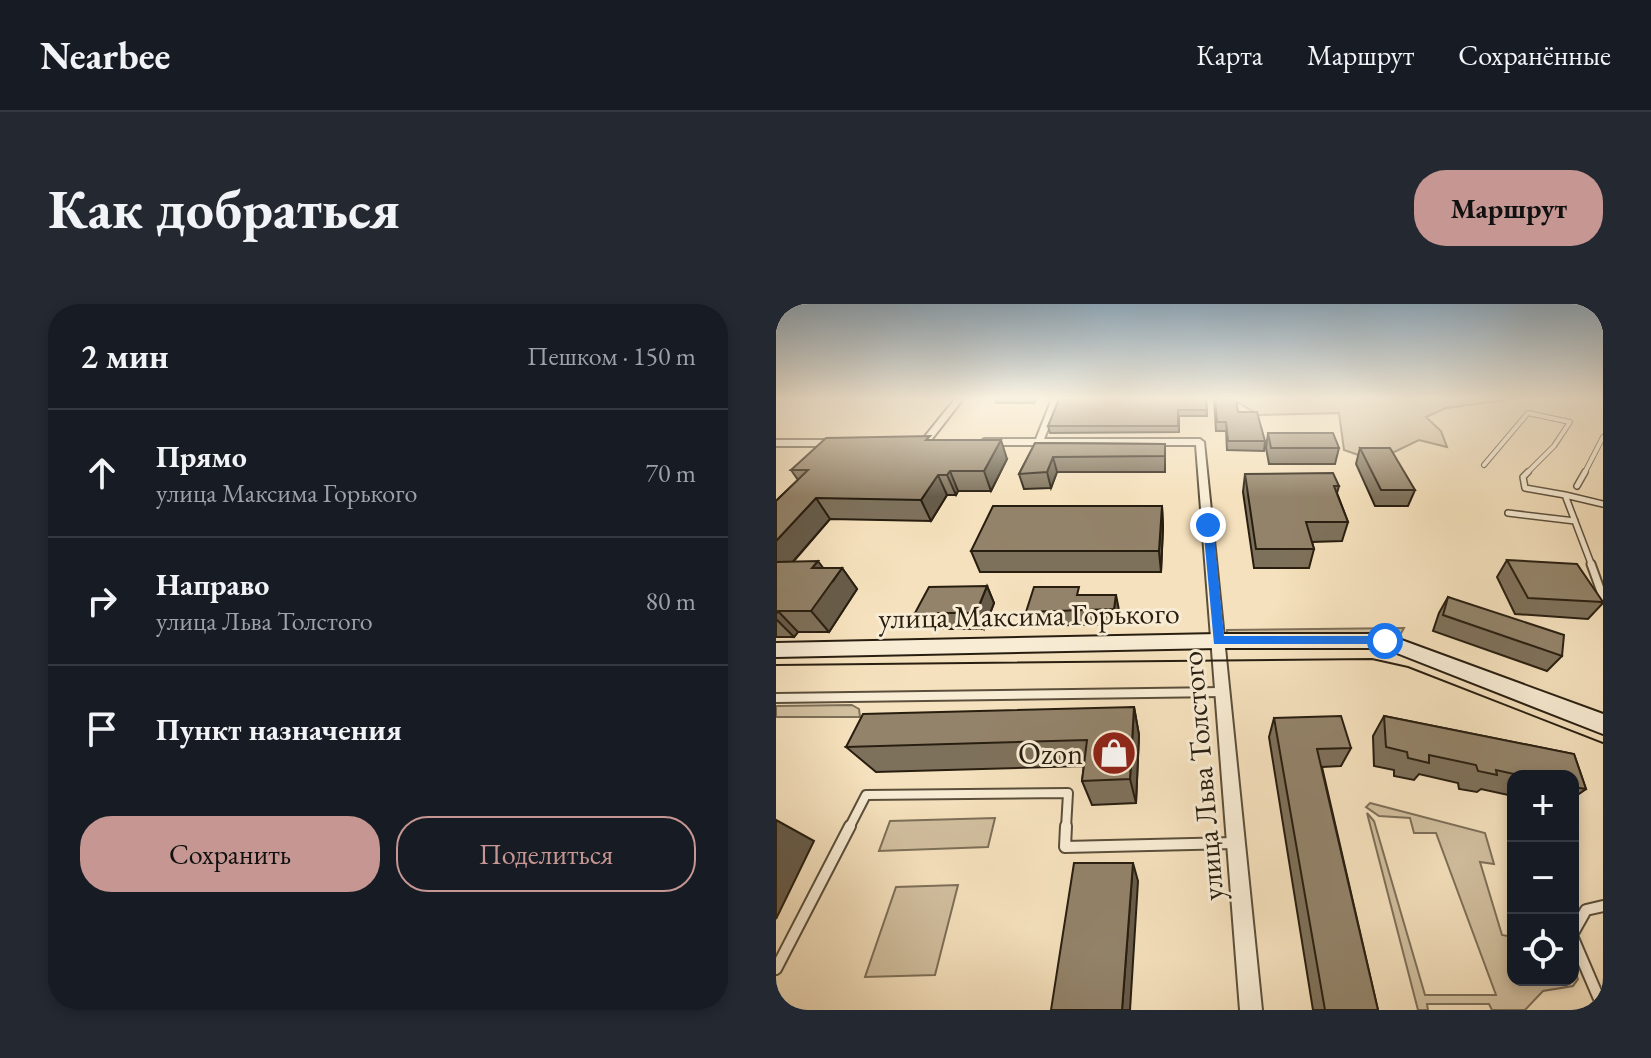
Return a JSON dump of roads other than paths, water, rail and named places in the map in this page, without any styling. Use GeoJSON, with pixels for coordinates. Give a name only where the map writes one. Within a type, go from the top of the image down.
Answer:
{"type":"FeatureCollection","features":[{"type":"Feature","properties":{"kind":"street"},"geometry":{"type":"LineString","coordinates":[[925,442],[933,432]]}},
{"type":"Feature","properties":{"kind":"street"},"geometry":{"type":"LineString","coordinates":[[968,442],[1039,442],[1043,432]]}},
{"type":"Feature","properties":{"kind":"street"},"geometry":{"type":"LineString","coordinates":[[910,442],[939,442]]}},
{"type":"Feature","properties":{"kind":"street","name":"улица Льва Толстого"},"geometry":{"type":"LineString","coordinates":[[1039,442],[1200,442],[1251,1010]]}},
{"type":"Feature","properties":{"kind":"street"},"geometry":{"type":"LineString","coordinates":[[776,443],[851,443]]}},
{"type":"Feature","properties":{"kind":"street","name":"улица Максима Горького"},"geometry":{"type":"LineString","coordinates":[[776,650],[1218,641],[1385,641],[1603,724]]}},
{"type":"Feature","properties":{"kind":"lane"},"geometry":{"type":"LineString","coordinates":[[1484,465],[1512,432]]}},
{"type":"Feature","properties":{"kind":"lane"},"geometry":{"type":"LineString","coordinates":[[1563,432],[1554,446],[1523,477],[1525,488],[1603,504]]}},
{"type":"Feature","properties":{"kind":"lane"},"geometry":{"type":"LineString","coordinates":[[1577,486],[1603,437]]}},
{"type":"Feature","properties":{"kind":"lane"},"geometry":{"type":"LineString","coordinates":[[1565,495],[1603,597]]}},
{"type":"Feature","properties":{"kind":"lane"},"geometry":{"type":"LineString","coordinates":[[1508,513],[1575,521]]}},
{"type":"Feature","properties":{"kind":"lane"},"geometry":{"type":"LineString","coordinates":[[776,698],[1223,692]]}},
{"type":"Feature","properties":{"kind":"lane"},"geometry":{"type":"LineString","coordinates":[[776,969],[866,795],[1068,793],[1065,847],[1236,843]]}},
{"type":"Feature","properties":{"kind":"lane"},"geometry":{"type":"LineString","coordinates":[[1579,923],[1586,910],[1603,906]]}},
{"type":"Feature","properties":{"kind":"lane"},"geometry":{"type":"LineString","coordinates":[[1579,950],[1603,1008]]}},
{"type":"Feature","properties":{"kind":"tram line"},"geometry":{"type":"LineString","coordinates":[[776,665],[1372,659],[1408,667],[1603,743]]}},
{"type":"Feature","properties":{"kind":"place","name":"Ozon"},"geometry":{"type":"Point","coordinates":[1114,753]}}]}
